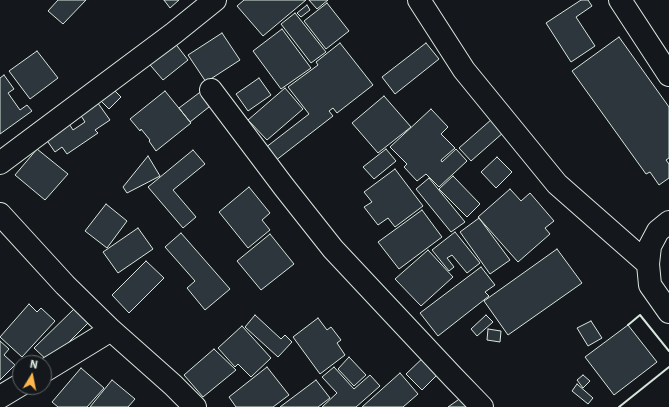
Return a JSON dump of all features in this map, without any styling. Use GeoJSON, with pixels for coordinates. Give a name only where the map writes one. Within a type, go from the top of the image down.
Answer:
{"type":"FeatureCollection","features":[{"type":"Feature","properties":{"kind":"street"},"geometry":{"type":"LineString","coordinates":[[0,163],[174,33],[214,0]]}},
{"type":"Feature","properties":{"kind":"street"},"geometry":{"type":"LineString","coordinates":[[419,0],[464,70],[557,184],[648,264]]}},
{"type":"Feature","properties":{"kind":"street"},"geometry":{"type":"LineString","coordinates":[[620,0],[669,75]]}},
{"type":"Feature","properties":{"kind":"street"},"geometry":{"type":"LineString","coordinates":[[211,90],[333,249],[453,378],[482,407]]}},
{"type":"Feature","properties":{"kind":"street"},"geometry":{"type":"LineString","coordinates":[[0,214],[65,285],[195,407]]}},
{"type":"Feature","properties":{"kind":"street"},"geometry":{"type":"LineString","coordinates":[[669,222],[658,231],[650,246],[648,264],[650,285],[669,312]]}},
{"type":"Feature","properties":{"kind":"street"},"geometry":{"type":"LineString","coordinates":[[52,365],[112,330]]}},
{"type":"Feature","properties":{"kind":"street"},"geometry":{"type":"LineString","coordinates":[[0,397],[12,390]]}},
{"type":"Feature","properties":{"kind":"building"},"geometry":{"type":"Polygon","coordinates":[[[58,0],[86,0],[63,24],[48,11],[58,0]]]}},
{"type":"Feature","properties":{"kind":"building"},"geometry":{"type":"Polygon","coordinates":[[[164,0],[179,0],[170,8],[164,0]]]}},
{"type":"Feature","properties":{"kind":"building"},"geometry":{"type":"Polygon","coordinates":[[[244,0],[306,0],[263,36],[237,6],[244,0]]]}},
{"type":"Feature","properties":{"kind":"building"},"geometry":{"type":"Polygon","coordinates":[[[309,0],[328,0],[317,9],[309,0]]]}},
{"type":"Feature","properties":{"kind":"building"},"geometry":{"type":"Polygon","coordinates":[[[581,0],[588,0],[592,6],[576,17],[595,46],[571,62],[546,23],[581,0]]]}},
{"type":"Feature","properties":{"kind":"building"},"geometry":{"type":"Polygon","coordinates":[[[327,3],[349,31],[326,49],[304,21],[327,3]]]}},
{"type":"Feature","properties":{"kind":"building"},"geometry":{"type":"Polygon","coordinates":[[[307,5],[310,10],[301,17],[297,13],[307,5]]]}},
{"type":"Feature","properties":{"kind":"building"},"geometry":{"type":"Polygon","coordinates":[[[295,13],[326,52],[311,63],[281,24],[295,13]]]}},
{"type":"Feature","properties":{"kind":"building"},"geometry":{"type":"Polygon","coordinates":[[[282,29],[311,68],[281,89],[253,51],[282,29]]]}},
{"type":"Feature","properties":{"kind":"building"},"geometry":{"type":"Polygon","coordinates":[[[222,33],[240,60],[206,82],[188,55],[222,33]]]}},
{"type":"Feature","properties":{"kind":"building"},"geometry":{"type":"Polygon","coordinates":[[[619,37],[669,107],[669,158],[666,160],[669,164],[669,178],[659,185],[650,172],[646,174],[572,71],[619,37]]]}},
{"type":"Feature","properties":{"kind":"building"},"geometry":{"type":"Polygon","coordinates":[[[171,38],[188,60],[163,80],[145,59],[171,38]]]}},
{"type":"Feature","properties":{"kind":"building"},"geometry":{"type":"Polygon","coordinates":[[[340,43],[373,85],[337,113],[333,108],[329,111],[333,116],[275,161],[265,148],[309,114],[288,87],[318,65],[316,62],[340,43]]]}},
{"type":"Feature","properties":{"kind":"building"},"geometry":{"type":"Polygon","coordinates":[[[426,43],[439,59],[395,94],[382,77],[426,43]]]}},
{"type":"Feature","properties":{"kind":"building"},"geometry":{"type":"Polygon","coordinates":[[[37,51],[58,78],[30,99],[9,71],[37,51]]]}},
{"type":"Feature","properties":{"kind":"building"},"geometry":{"type":"Polygon","coordinates":[[[4,75],[14,89],[8,93],[20,110],[27,105],[32,111],[0,134],[0,78],[4,75]]]}},
{"type":"Feature","properties":{"kind":"building"},"geometry":{"type":"Polygon","coordinates":[[[259,78],[271,95],[248,111],[236,94],[259,78]]]}},
{"type":"Feature","properties":{"kind":"building"},"geometry":{"type":"Polygon","coordinates":[[[110,86],[121,97],[109,109],[98,98],[110,86]]]}},
{"type":"Feature","properties":{"kind":"building"},"geometry":{"type":"Polygon","coordinates":[[[285,88],[303,109],[267,140],[248,120],[285,88]]]}},
{"type":"Feature","properties":{"kind":"building"},"geometry":{"type":"Polygon","coordinates":[[[203,90],[214,103],[190,122],[179,108],[203,90]]]}},
{"type":"Feature","properties":{"kind":"building"},"geometry":{"type":"Polygon","coordinates":[[[165,91],[191,123],[156,151],[149,141],[150,140],[130,119],[165,91]]]}},
{"type":"Feature","properties":{"kind":"building"},"geometry":{"type":"Polygon","coordinates":[[[384,96],[411,127],[378,153],[352,123],[384,96]]]}},
{"type":"Feature","properties":{"kind":"building"},"geometry":{"type":"Polygon","coordinates":[[[95,99],[110,120],[95,130],[98,133],[67,154],[62,147],[55,152],[43,135],[66,119],[73,130],[85,122],[78,111],[95,99]]]}},
{"type":"Feature","properties":{"kind":"building"},"geometry":{"type":"Polygon","coordinates":[[[431,109],[448,127],[441,134],[455,148],[441,160],[442,162],[456,149],[467,161],[439,187],[426,174],[417,181],[404,167],[407,164],[390,147],[431,109]]]}},
{"type":"Feature","properties":{"kind":"building"},"geometry":{"type":"Polygon","coordinates":[[[492,119],[504,132],[471,161],[459,148],[492,119]]]}},
{"type":"Feature","properties":{"kind":"building"},"geometry":{"type":"Polygon","coordinates":[[[37,149],[68,174],[45,200],[15,175],[37,149]]]}},
{"type":"Feature","properties":{"kind":"building"},"geometry":{"type":"Polygon","coordinates":[[[386,149],[396,161],[374,179],[363,167],[386,149]]]}},
{"type":"Feature","properties":{"kind":"building"},"geometry":{"type":"Polygon","coordinates":[[[193,150],[205,164],[173,190],[196,217],[183,228],[148,187],[193,150]]]}},
{"type":"Feature","properties":{"kind":"building"},"geometry":{"type":"Polygon","coordinates":[[[148,156],[160,176],[127,193],[123,187],[148,156]]]}},
{"type":"Feature","properties":{"kind":"building"},"geometry":{"type":"Polygon","coordinates":[[[497,157],[512,172],[496,188],[481,172],[497,157]]]}},
{"type":"Feature","properties":{"kind":"building"},"geometry":{"type":"Polygon","coordinates":[[[395,169],[423,206],[395,227],[388,218],[378,225],[364,207],[372,202],[364,192],[395,169]]]}},
{"type":"Feature","properties":{"kind":"building"},"geometry":{"type":"Polygon","coordinates":[[[453,176],[480,204],[467,217],[439,189],[453,176]]]}},
{"type":"Feature","properties":{"kind":"building"},"geometry":{"type":"Polygon","coordinates":[[[429,178],[465,222],[451,232],[416,189],[429,178]]]}},
{"type":"Feature","properties":{"kind":"building"},"geometry":{"type":"Polygon","coordinates":[[[249,187],[270,213],[262,220],[270,230],[248,248],[219,212],[249,187]]]}},
{"type":"Feature","properties":{"kind":"building"},"geometry":{"type":"Polygon","coordinates":[[[510,189],[521,201],[530,193],[554,221],[545,228],[550,234],[518,262],[478,217],[510,189]]]}},
{"type":"Feature","properties":{"kind":"building"},"geometry":{"type":"Polygon","coordinates":[[[106,204],[127,221],[107,248],[85,231],[106,204]]]}},
{"type":"Feature","properties":{"kind":"building"},"geometry":{"type":"Polygon","coordinates":[[[422,210],[442,237],[399,269],[378,242],[422,210]]]}},
{"type":"Feature","properties":{"kind":"building"},"geometry":{"type":"Polygon","coordinates":[[[479,218],[510,260],[490,274],[460,232],[479,218]]]}},
{"type":"Feature","properties":{"kind":"building"},"geometry":{"type":"Polygon","coordinates":[[[138,228],[153,249],[118,273],[103,252],[138,228]]]}},
{"type":"Feature","properties":{"kind":"building"},"geometry":{"type":"Polygon","coordinates":[[[455,232],[480,263],[467,273],[452,255],[447,258],[454,267],[449,271],[432,250],[455,232]]]}},
{"type":"Feature","properties":{"kind":"building"},"geometry":{"type":"Polygon","coordinates":[[[181,233],[230,289],[205,310],[187,288],[195,281],[165,247],[181,233]]]}},
{"type":"Feature","properties":{"kind":"building"},"geometry":{"type":"Polygon","coordinates":[[[270,234],[294,264],[261,290],[237,261],[270,234]]]}},
{"type":"Feature","properties":{"kind":"building"},"geometry":{"type":"Polygon","coordinates":[[[557,249],[582,283],[508,335],[484,301],[557,249]]]}},
{"type":"Feature","properties":{"kind":"building"},"geometry":{"type":"Polygon","coordinates":[[[428,250],[453,277],[421,306],[395,279],[428,250]]]}},
{"type":"Feature","properties":{"kind":"building"},"geometry":{"type":"Polygon","coordinates":[[[146,261],[164,278],[129,313],[112,295],[146,261]]]}},
{"type":"Feature","properties":{"kind":"building"},"geometry":{"type":"Polygon","coordinates":[[[481,267],[495,285],[485,292],[489,296],[438,336],[420,313],[481,267]]]}},
{"type":"Feature","properties":{"kind":"building"},"geometry":{"type":"Polygon","coordinates":[[[29,304],[37,312],[41,308],[55,321],[24,355],[20,355],[0,337],[29,304]]]}},
{"type":"Feature","properties":{"kind":"building"},"geometry":{"type":"Polygon","coordinates":[[[74,309],[88,323],[52,359],[52,355],[42,355],[34,348],[74,309]]]}},
{"type":"Feature","properties":{"kind":"building"},"geometry":{"type":"Polygon","coordinates":[[[255,315],[281,339],[285,335],[292,342],[278,357],[245,327],[255,315]]]}},
{"type":"Feature","properties":{"kind":"building"},"geometry":{"type":"Polygon","coordinates":[[[486,315],[493,322],[477,336],[471,329],[486,315]]]}},
{"type":"Feature","properties":{"kind":"building"},"geometry":{"type":"Polygon","coordinates":[[[318,318],[327,330],[331,327],[341,340],[337,343],[345,355],[320,374],[293,337],[318,318]]]}},
{"type":"Feature","properties":{"kind":"building"},"geometry":{"type":"Polygon","coordinates":[[[591,321],[602,338],[588,346],[577,328],[591,321]]]}},
{"type":"Feature","properties":{"kind":"building"},"geometry":{"type":"Polygon","coordinates":[[[628,325],[657,362],[614,395],[585,357],[628,325]]]}},
{"type":"Feature","properties":{"kind":"building"},"geometry":{"type":"Polygon","coordinates":[[[242,326],[271,358],[251,377],[238,364],[235,367],[218,348],[242,326]]]}},
{"type":"Feature","properties":{"kind":"building"},"geometry":{"type":"Polygon","coordinates":[[[488,329],[501,331],[500,342],[487,340],[488,329]]]}},
{"type":"Feature","properties":{"kind":"building"},"geometry":{"type":"Polygon","coordinates":[[[0,341],[9,349],[4,355],[12,362],[12,368],[0,380],[0,341]]]}},
{"type":"Feature","properties":{"kind":"building"},"geometry":{"type":"Polygon","coordinates":[[[214,349],[236,370],[203,397],[184,375],[214,349]]]}},
{"type":"Feature","properties":{"kind":"building"},"geometry":{"type":"Polygon","coordinates":[[[426,355],[441,371],[422,390],[406,374],[426,355]]]}},
{"type":"Feature","properties":{"kind":"building"},"geometry":{"type":"Polygon","coordinates":[[[349,357],[366,375],[354,386],[338,369],[349,357]]]}},
{"type":"Feature","properties":{"kind":"building"},"geometry":{"type":"Polygon","coordinates":[[[267,367],[289,395],[273,407],[236,407],[229,397],[267,367]]]}},
{"type":"Feature","properties":{"kind":"building"},"geometry":{"type":"Polygon","coordinates":[[[334,367],[354,389],[370,375],[380,386],[356,407],[322,407],[337,393],[322,377],[334,367]]]}},
{"type":"Feature","properties":{"kind":"building"},"geometry":{"type":"Polygon","coordinates":[[[81,368],[104,388],[87,407],[58,407],[52,402],[81,368]]]}},
{"type":"Feature","properties":{"kind":"building"},"geometry":{"type":"Polygon","coordinates":[[[400,373],[418,394],[403,407],[362,407],[400,373]]]}},
{"type":"Feature","properties":{"kind":"building"},"geometry":{"type":"Polygon","coordinates":[[[583,375],[590,381],[583,388],[577,380],[583,375]]]}},
{"type":"Feature","properties":{"kind":"building"},"geometry":{"type":"Polygon","coordinates":[[[112,380],[135,399],[128,407],[90,407],[112,380]]]}},
{"type":"Feature","properties":{"kind":"building"},"geometry":{"type":"Polygon","coordinates":[[[316,380],[330,398],[318,407],[280,407],[316,380]]]}},
{"type":"Feature","properties":{"kind":"building"},"geometry":{"type":"Polygon","coordinates":[[[577,384],[593,398],[588,404],[572,391],[577,384]]]}},
{"type":"Feature","properties":{"kind":"building"},"geometry":{"type":"Polygon","coordinates":[[[465,395],[474,407],[448,407],[465,395]]]}},
{"type":"Feature","properties":{"kind":"wall"},"geometry":{"type":"LineString","coordinates":[[628,325],[640,315],[669,351]]}},
{"type":"Feature","properties":{"kind":"wall"},"geometry":{"type":"LineString","coordinates":[[619,407],[669,367]]}}]}
